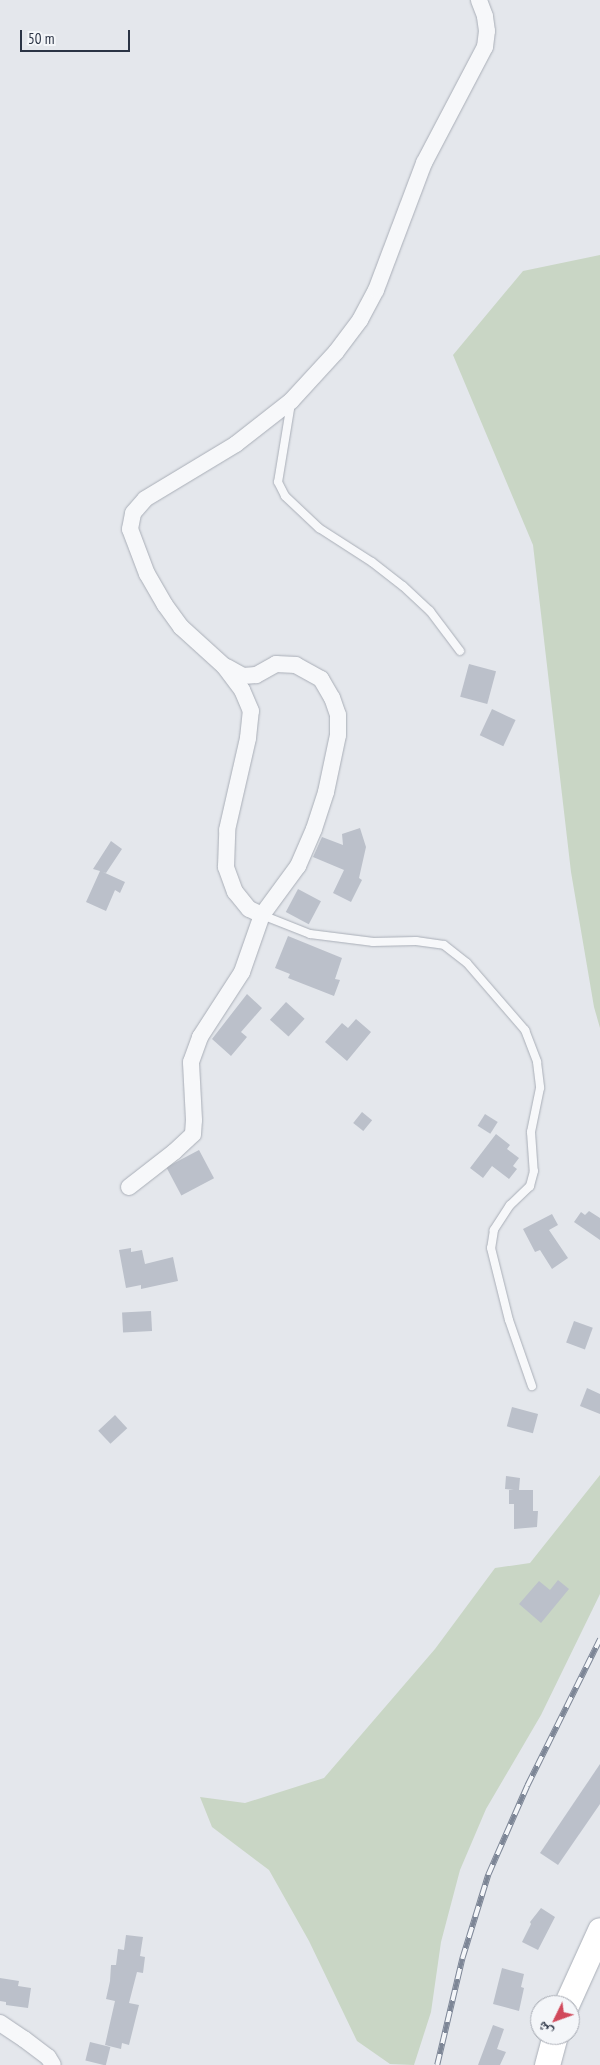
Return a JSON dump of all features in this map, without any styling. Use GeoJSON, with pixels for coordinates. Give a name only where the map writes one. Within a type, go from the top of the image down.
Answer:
{"type":"FeatureCollection","features":[{"type":"Feature","properties":{"kind":"main road"},"geometry":{"type":"LineString","coordinates":[[571,1995],[600,1930]]}},
{"type":"Feature","properties":{"kind":"main road"},"geometry":{"type":"LineString","coordinates":[[547,2065],[552,2045]]}},
{"type":"Feature","properties":{"kind":"street"},"geometry":{"type":"LineString","coordinates":[[262,915],[249,909],[235,892],[226,867],[226,830],[248,738],[251,711],[242,690],[224,666],[181,627],[165,605],[147,574],[130,529],[133,513],[145,499],[236,444],[291,401],[336,352],[360,320],[376,290],[424,163],[485,47],[486,24],[479,0]]}},
{"type":"Feature","properties":{"kind":"street"},"geometry":{"type":"LineString","coordinates":[[129,1187],[174,1152],[193,1134],[191,1062],[200,1037],[242,972],[262,915],[298,866],[314,829],[326,792],[338,735],[338,715],[332,698],[321,679],[296,665],[276,664],[256,675],[242,676],[224,666]]}},
{"type":"Feature","properties":{"kind":"street"},"geometry":{"type":"LineString","coordinates":[[0,2023],[48,2057],[53,2065]]}},
{"type":"Feature","properties":{"kind":"lane"},"geometry":{"type":"LineString","coordinates":[[291,401],[278,482],[285,496],[319,528],[372,562],[403,586],[430,611],[460,650]]}},
{"type":"Feature","properties":{"kind":"lane"},"geometry":{"type":"LineString","coordinates":[[262,915],[310,934],[374,942],[416,941],[444,945],[468,963],[525,1030],[537,1062],[540,1088],[531,1132],[534,1171],[530,1186],[510,1205],[494,1230],[491,1248],[509,1320],[532,1386]]}},
{"type":"Feature","properties":{"kind":"green space"},"geometry":{"type":"Polygon","coordinates":[[[600,255],[600,1028],[594,1007],[571,872],[533,545],[453,355],[523,271],[600,255]]]}},
{"type":"Feature","properties":{"kind":"green space"},"geometry":{"type":"Polygon","coordinates":[[[600,1475],[600,1594],[541,1715],[486,1809],[460,1870],[441,1942],[431,2012],[414,2065],[390,2064],[357,2041],[309,1941],[269,1870],[212,1827],[200,1797],[245,1803],[324,1778],[435,1649],[495,1568],[530,1563],[600,1475]]]}},
{"type":"Feature","properties":{"kind":"building"},"geometry":{"type":"Polygon","coordinates":[[[469,664],[496,671],[487,704],[460,697],[469,664]]]}},
{"type":"Feature","properties":{"kind":"building"},"geometry":{"type":"Polygon","coordinates":[[[492,709],[516,720],[503,746],[480,735],[492,709]]]}},
{"type":"Feature","properties":{"kind":"building"},"geometry":{"type":"Polygon","coordinates":[[[360,828],[366,847],[359,878],[362,880],[351,902],[333,893],[344,870],[313,857],[322,837],[343,845],[342,834],[360,828]]]}},
{"type":"Feature","properties":{"kind":"building"},"geometry":{"type":"Polygon","coordinates":[[[111,841],[122,849],[106,873],[103,872],[125,882],[120,893],[115,890],[106,911],[86,902],[100,871],[93,869],[111,841]]]}},
{"type":"Feature","properties":{"kind":"building"},"geometry":{"type":"Polygon","coordinates":[[[298,889],[321,901],[309,924],[286,912],[298,889]]]}},
{"type":"Feature","properties":{"kind":"building"},"geometry":{"type":"Polygon","coordinates":[[[288,936],[342,958],[335,979],[340,980],[334,996],[288,978],[290,974],[275,968],[288,936]]]}},
{"type":"Feature","properties":{"kind":"building"},"geometry":{"type":"Polygon","coordinates":[[[247,994],[262,1008],[241,1032],[247,1037],[231,1056],[212,1039],[247,994]]]}},
{"type":"Feature","properties":{"kind":"building"},"geometry":{"type":"Polygon","coordinates":[[[286,1002],[305,1019],[289,1037],[270,1020],[286,1002]]]}},
{"type":"Feature","properties":{"kind":"building"},"geometry":{"type":"Polygon","coordinates":[[[356,1019],[371,1032],[347,1061],[325,1042],[342,1023],[348,1028],[356,1019]]]}},
{"type":"Feature","properties":{"kind":"building"},"geometry":{"type":"Polygon","coordinates":[[[362,1112],[372,1120],[363,1131],[353,1123],[362,1112]]]}},
{"type":"Feature","properties":{"kind":"building"},"geometry":{"type":"Polygon","coordinates":[[[485,1114],[498,1122],[490,1134],[478,1126],[485,1114]]]}},
{"type":"Feature","properties":{"kind":"building"},"geometry":{"type":"Polygon","coordinates":[[[496,1134],[510,1145],[507,1149],[519,1158],[513,1166],[517,1169],[509,1179],[492,1166],[483,1178],[470,1168],[496,1134]]]}},
{"type":"Feature","properties":{"kind":"building"},"geometry":{"type":"Polygon","coordinates":[[[199,1150],[214,1178],[181,1196],[166,1167],[199,1150]]]}},
{"type":"Feature","properties":{"kind":"building"},"geometry":{"type":"Polygon","coordinates":[[[589,1211],[600,1218],[600,1240],[574,1222],[581,1212],[585,1215],[589,1211]]]}},
{"type":"Feature","properties":{"kind":"building"},"geometry":{"type":"Polygon","coordinates":[[[552,1214],[558,1225],[549,1230],[568,1258],[552,1269],[540,1250],[535,1252],[523,1229],[552,1214]]]}},
{"type":"Feature","properties":{"kind":"building"},"geometry":{"type":"Polygon","coordinates":[[[131,1248],[131,1252],[142,1250],[145,1264],[173,1257],[178,1281],[141,1289],[141,1285],[126,1288],[119,1250],[131,1248]]]}},
{"type":"Feature","properties":{"kind":"building"},"geometry":{"type":"Polygon","coordinates":[[[151,1311],[152,1331],[123,1332],[122,1313],[151,1311]]]}},
{"type":"Feature","properties":{"kind":"building"},"geometry":{"type":"Polygon","coordinates":[[[574,1321],[593,1328],[585,1349],[566,1343],[574,1321]]]}},
{"type":"Feature","properties":{"kind":"building"},"geometry":{"type":"Polygon","coordinates":[[[587,1388],[600,1394],[600,1414],[580,1406],[587,1388]]]}},
{"type":"Feature","properties":{"kind":"building"},"geometry":{"type":"Polygon","coordinates":[[[512,1407],[538,1414],[533,1433],[507,1426],[512,1407]]]}},
{"type":"Feature","properties":{"kind":"building"},"geometry":{"type":"Polygon","coordinates":[[[115,1415],[127,1428],[110,1444],[98,1431],[115,1415]]]}},
{"type":"Feature","properties":{"kind":"building"},"geometry":{"type":"Polygon","coordinates":[[[506,1476],[520,1478],[519,1490],[533,1490],[533,1511],[538,1511],[537,1527],[514,1529],[514,1504],[509,1504],[509,1490],[514,1490],[505,1489],[506,1476]]]}},
{"type":"Feature","properties":{"kind":"building"},"geometry":{"type":"Polygon","coordinates":[[[558,1580],[569,1589],[541,1623],[519,1604],[539,1581],[550,1590],[558,1580]]]}},
{"type":"Feature","properties":{"kind":"building"},"geometry":{"type":"Polygon","coordinates":[[[600,1764],[600,1804],[558,1865],[540,1853],[600,1764]]]}},
{"type":"Feature","properties":{"kind":"building"},"geometry":{"type":"Polygon","coordinates":[[[541,1908],[555,1917],[538,1950],[522,1942],[531,1924],[530,1922],[541,1908]]]}},
{"type":"Feature","properties":{"kind":"building"},"geometry":{"type":"Polygon","coordinates":[[[126,1935],[143,1937],[140,1956],[145,1957],[143,1973],[137,1972],[129,2003],[139,2005],[129,2045],[122,2043],[121,2049],[105,2045],[115,2001],[106,1999],[111,1965],[116,1965],[118,1949],[124,1950],[126,1935]]]}},
{"type":"Feature","properties":{"kind":"building"},"geometry":{"type":"Polygon","coordinates":[[[502,1968],[524,1974],[521,1987],[524,1988],[519,2011],[493,2004],[502,1968]]]}},
{"type":"Feature","properties":{"kind":"building"},"geometry":{"type":"Polygon","coordinates":[[[0,1978],[19,1981],[18,1986],[31,1988],[28,2008],[6,2005],[6,2002],[0,2001],[0,1978]]]}},
{"type":"Feature","properties":{"kind":"building"},"geometry":{"type":"Polygon","coordinates":[[[493,2025],[504,2029],[497,2049],[506,2052],[500,2065],[478,2065],[493,2025]]]}},
{"type":"Feature","properties":{"kind":"building"},"geometry":{"type":"Polygon","coordinates":[[[90,2042],[110,2047],[106,2065],[85,2060],[90,2042]]]}},
{"type":"Feature","properties":{"kind":"railway"},"geometry":{"type":"LineString","coordinates":[[437,2065],[462,1959],[488,1875],[527,1786],[600,1639]]}}]}
